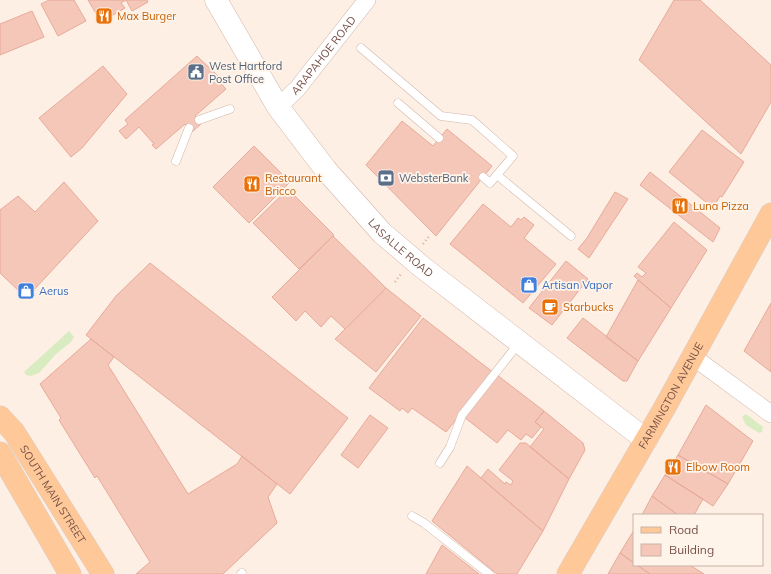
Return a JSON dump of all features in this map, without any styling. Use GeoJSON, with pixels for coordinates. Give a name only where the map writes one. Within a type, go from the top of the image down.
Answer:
{"type":"FeatureCollection","features":[{"type":"Feature","properties":{"kind":"main road","name":"FARMINGTON AVENUE"},"geometry":{"type":"LineString","coordinates":[[568,574],[646,440],[771,214]]}},
{"type":"Feature","properties":{"kind":"main road","name":"SOUTH MAIN STREET"},"geometry":{"type":"LineString","coordinates":[[0,417],[14,432],[103,574]]}},
{"type":"Feature","properties":{"kind":"main road"},"geometry":{"type":"LineString","coordinates":[[0,453],[70,574]]}},
{"type":"Feature","properties":{"kind":"street","name":"LASALLE ROAD"},"geometry":{"type":"LineString","coordinates":[[216,0],[278,107],[326,170],[382,233],[422,267],[646,440]]}},
{"type":"Feature","properties":{"kind":"street","name":"ARAPAHOE ROAD"},"geometry":{"type":"LineString","coordinates":[[278,107],[297,88],[366,0]]}},
{"type":"Feature","properties":{"kind":"street"},"geometry":{"type":"LineString","coordinates":[[692,356],[771,414]]}},
{"type":"Feature","properties":{"kind":"lane"},"geometry":{"type":"LineString","coordinates":[[361,48],[441,116],[472,120],[513,156],[490,183],[483,177]]}},
{"type":"Feature","properties":{"kind":"lane"},"geometry":{"type":"LineString","coordinates":[[398,103],[439,138]]}},
{"type":"Feature","properties":{"kind":"lane"},"geometry":{"type":"LineString","coordinates":[[199,120],[230,108]]}},
{"type":"Feature","properties":{"kind":"lane"},"geometry":{"type":"LineString","coordinates":[[176,161],[189,128]]}},
{"type":"Feature","properties":{"kind":"lane"},"geometry":{"type":"LineString","coordinates":[[497,175],[571,236]]}},
{"type":"Feature","properties":{"kind":"lane"},"geometry":{"type":"LineString","coordinates":[[440,463],[450,447],[462,415],[519,343]]}},
{"type":"Feature","properties":{"kind":"lane"},"geometry":{"type":"LineString","coordinates":[[412,516],[424,523],[490,574]]}},
{"type":"Feature","properties":{"kind":"green space"},"geometry":{"type":"Polygon","coordinates":[[[69,331],[74,337],[71,342],[56,354],[39,373],[31,376],[26,375],[24,372],[69,331]]]}},
{"type":"Feature","properties":{"kind":"green space"},"geometry":{"type":"Polygon","coordinates":[[[746,414],[763,427],[762,432],[759,433],[746,425],[742,417],[746,414]]]}},
{"type":"Feature","properties":{"kind":"building"},"geometry":{"type":"Polygon","coordinates":[[[49,0],[74,0],[86,21],[58,36],[41,4],[49,0]]]}},
{"type":"Feature","properties":{"kind":"building","name":"Max Burger"},"geometry":{"type":"Polygon","coordinates":[[[88,0],[126,0],[121,3],[125,8],[101,22],[88,0]]]}},
{"type":"Feature","properties":{"kind":"building"},"geometry":{"type":"Polygon","coordinates":[[[126,0],[147,0],[148,2],[132,11],[126,0]]]}},
{"type":"Feature","properties":{"kind":"building"},"geometry":{"type":"Polygon","coordinates":[[[674,0],[700,0],[771,65],[771,102],[741,154],[639,60],[674,0]]]}},
{"type":"Feature","properties":{"kind":"building"},"geometry":{"type":"Polygon","coordinates":[[[32,11],[44,37],[0,55],[0,24],[32,11]]]}},
{"type":"Feature","properties":{"kind":"building"},"geometry":{"type":"Polygon","coordinates":[[[197,56],[218,76],[218,80],[226,89],[195,116],[202,123],[192,132],[185,124],[156,149],[152,145],[154,144],[139,127],[126,139],[119,131],[128,124],[125,120],[197,56]]]}},
{"type":"Feature","properties":{"kind":"building"},"geometry":{"type":"Polygon","coordinates":[[[103,66],[127,94],[82,148],[71,157],[39,118],[103,66]]]}},
{"type":"Feature","properties":{"kind":"building"},"geometry":{"type":"Polygon","coordinates":[[[402,121],[433,146],[447,129],[492,166],[436,236],[366,165],[402,121]]]}},
{"type":"Feature","properties":{"kind":"building"},"geometry":{"type":"Polygon","coordinates":[[[702,130],[744,162],[722,197],[720,196],[713,208],[669,172],[702,130]]]}},
{"type":"Feature","properties":{"kind":"building","name":"Restaurant Bricco"},"geometry":{"type":"Polygon","coordinates":[[[254,146],[290,182],[249,223],[213,187],[254,146]]]}},
{"type":"Feature","properties":{"kind":"building","name":"Luna Pizza"},"geometry":{"type":"Polygon","coordinates":[[[650,172],[720,228],[713,242],[640,185],[650,172]]]}},
{"type":"Feature","properties":{"kind":"building"},"geometry":{"type":"Polygon","coordinates":[[[64,182],[98,221],[31,293],[22,294],[0,273],[0,210],[18,196],[35,212],[64,182]]]}},
{"type":"Feature","properties":{"kind":"building"},"geometry":{"type":"Polygon","coordinates":[[[288,189],[334,235],[299,269],[253,223],[288,189]]]}},
{"type":"Feature","properties":{"kind":"building"},"geometry":{"type":"Polygon","coordinates":[[[615,192],[628,199],[589,258],[578,249],[587,238],[615,192]]]}},
{"type":"Feature","properties":{"kind":"building"},"geometry":{"type":"Polygon","coordinates":[[[483,204],[511,227],[518,218],[521,220],[524,217],[534,225],[524,238],[556,264],[523,303],[450,244],[483,204]]]}},
{"type":"Feature","properties":{"kind":"building"},"geometry":{"type":"Polygon","coordinates":[[[674,222],[707,250],[671,308],[634,276],[637,273],[642,277],[646,273],[638,267],[674,222]]]}},
{"type":"Feature","properties":{"kind":"building"},"geometry":{"type":"Polygon","coordinates":[[[333,236],[386,288],[345,329],[331,316],[321,327],[305,311],[296,321],[272,297],[333,236]]]}},
{"type":"Feature","properties":{"kind":"building"},"geometry":{"type":"Polygon","coordinates":[[[566,261],[588,279],[552,325],[529,308],[566,261]]]}},
{"type":"Feature","properties":{"kind":"building"},"geometry":{"type":"Polygon","coordinates":[[[150,263],[348,418],[290,494],[86,335],[116,296],[150,263]]]}},
{"type":"Feature","properties":{"kind":"building"},"geometry":{"type":"Polygon","coordinates":[[[638,280],[671,308],[638,361],[606,337],[638,280]]]}},
{"type":"Feature","properties":{"kind":"building"},"geometry":{"type":"Polygon","coordinates":[[[386,288],[421,316],[376,372],[335,339],[386,288]]]}},
{"type":"Feature","properties":{"kind":"building"},"geometry":{"type":"Polygon","coordinates":[[[771,303],[771,372],[744,351],[771,303]]]}},
{"type":"Feature","properties":{"kind":"building"},"geometry":{"type":"Polygon","coordinates":[[[423,318],[494,373],[446,432],[412,408],[408,413],[402,408],[400,411],[369,388],[423,318]]]}},
{"type":"Feature","properties":{"kind":"building"},"geometry":{"type":"Polygon","coordinates":[[[583,318],[638,361],[627,381],[623,381],[567,338],[583,318]]]}},
{"type":"Feature","properties":{"kind":"building"},"geometry":{"type":"Polygon","coordinates":[[[91,339],[114,357],[108,365],[188,494],[237,464],[242,456],[277,484],[268,497],[277,523],[223,574],[136,574],[150,562],[97,476],[95,478],[59,420],[61,418],[40,384],[91,339]]]}},
{"type":"Feature","properties":{"kind":"building"},"geometry":{"type":"Polygon","coordinates":[[[497,375],[544,411],[535,422],[541,427],[532,438],[526,434],[521,440],[508,430],[497,443],[464,417],[497,375]]]}},
{"type":"Feature","properties":{"kind":"building"},"geometry":{"type":"Polygon","coordinates":[[[706,405],[753,441],[728,484],[678,455],[706,405]]]}},
{"type":"Feature","properties":{"kind":"building"},"geometry":{"type":"Polygon","coordinates":[[[544,411],[583,443],[585,450],[569,479],[530,447],[544,429],[535,422],[544,411]]]}},
{"type":"Feature","properties":{"kind":"building"},"geometry":{"type":"Polygon","coordinates":[[[370,415],[388,428],[358,468],[341,455],[370,415]]]}},
{"type":"Feature","properties":{"kind":"building"},"geometry":{"type":"Polygon","coordinates":[[[520,443],[526,443],[569,479],[543,531],[481,478],[488,469],[505,484],[506,482],[511,485],[513,481],[499,470],[520,443]]]}},
{"type":"Feature","properties":{"kind":"building"},"geometry":{"type":"Polygon","coordinates":[[[678,455],[728,484],[713,506],[665,475],[678,455]]]}},
{"type":"Feature","properties":{"kind":"building"},"geometry":{"type":"Polygon","coordinates":[[[467,466],[543,531],[517,574],[497,574],[432,521],[467,466]]]}},
{"type":"Feature","properties":{"kind":"building"},"geometry":{"type":"Polygon","coordinates":[[[665,475],[703,499],[695,514],[677,514],[652,496],[665,475]]]}},
{"type":"Feature","properties":{"kind":"building"},"geometry":{"type":"Polygon","coordinates":[[[652,496],[677,514],[643,514],[652,496]]]}},
{"type":"Feature","properties":{"kind":"building"},"geometry":{"type":"Polygon","coordinates":[[[633,532],[633,562],[620,553],[633,532]]]}},
{"type":"Feature","properties":{"kind":"building"},"geometry":{"type":"Polygon","coordinates":[[[442,545],[479,574],[426,574],[442,545]]]}},
{"type":"Feature","properties":{"kind":"building"},"geometry":{"type":"Polygon","coordinates":[[[620,553],[633,562],[633,566],[638,566],[650,574],[608,574],[620,553]]]}},
{"type":"Feature","properties":{"kind":"building"},"geometry":{"type":"Polygon","coordinates":[[[638,566],[692,566],[704,574],[650,574],[638,566]]]}},
{"type":"Feature","properties":{"kind":"place","name":"Max Burger"},"geometry":{"type":"Point","coordinates":[104,16]}},
{"type":"Feature","properties":{"kind":"place","name":"West Hartford Post Office"},"geometry":{"type":"Point","coordinates":[196,72]}},
{"type":"Feature","properties":{"kind":"place","name":"WebsterBank"},"geometry":{"type":"Point","coordinates":[386,178]}},
{"type":"Feature","properties":{"kind":"place","name":"Restaurant Bricco"},"geometry":{"type":"Point","coordinates":[252,184]}},
{"type":"Feature","properties":{"kind":"place","name":"Luna Pizza"},"geometry":{"type":"Point","coordinates":[680,206]}},
{"type":"Feature","properties":{"kind":"place","name":"Artisan Vapor"},"geometry":{"type":"Point","coordinates":[529,285]}},
{"type":"Feature","properties":{"kind":"place","name":"Aerus"},"geometry":{"type":"Point","coordinates":[26,291]}},
{"type":"Feature","properties":{"kind":"place","name":"Starbucks"},"geometry":{"type":"Point","coordinates":[550,307]}},
{"type":"Feature","properties":{"kind":"place","name":"Elbow Room"},"geometry":{"type":"Point","coordinates":[673,467]}}]}
